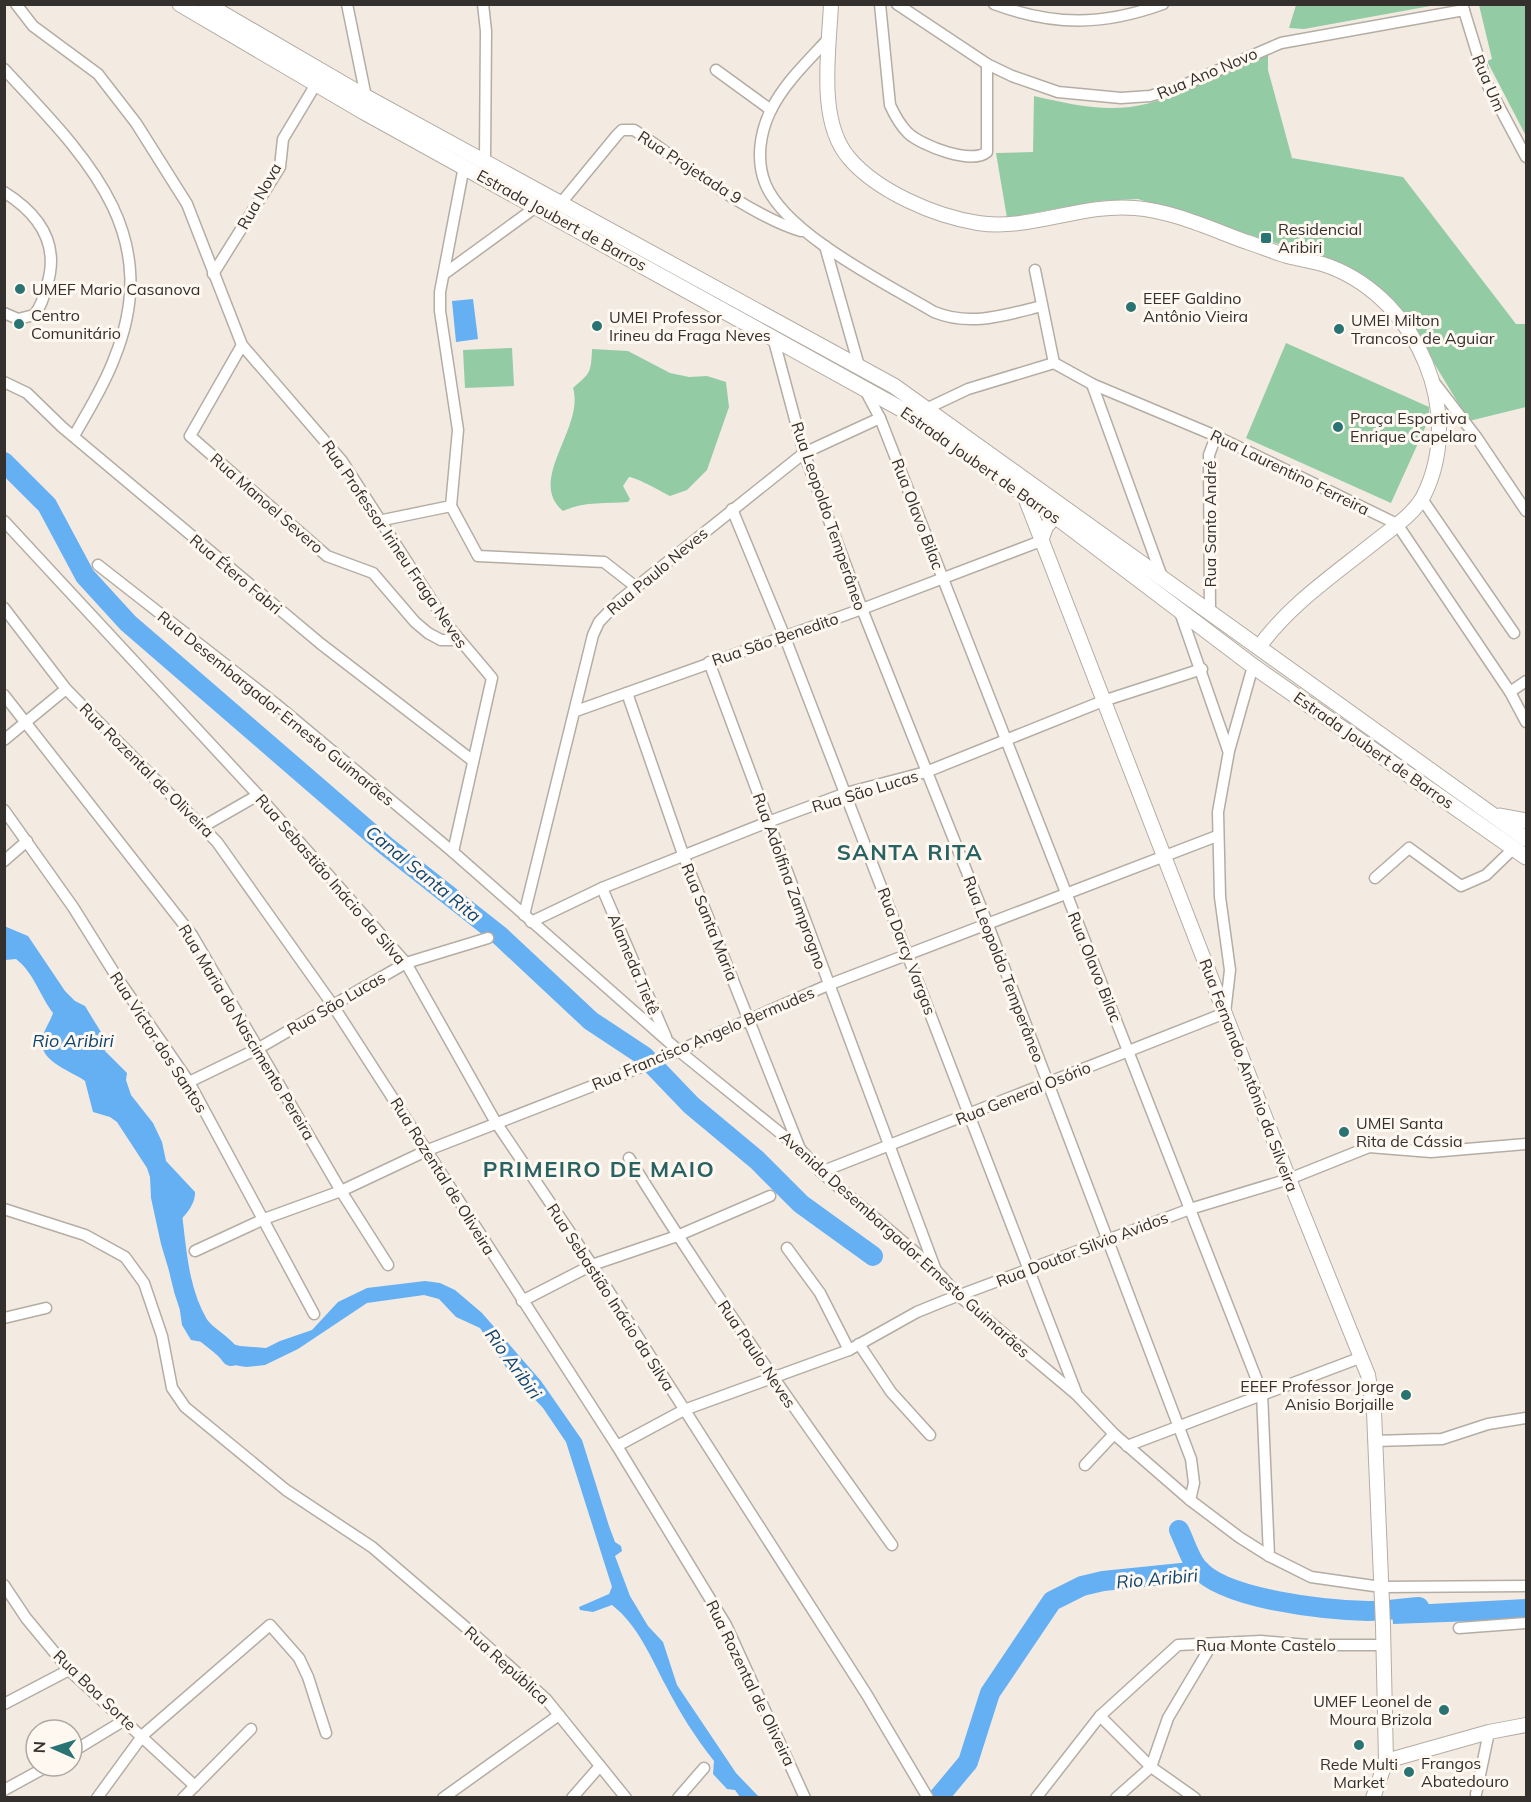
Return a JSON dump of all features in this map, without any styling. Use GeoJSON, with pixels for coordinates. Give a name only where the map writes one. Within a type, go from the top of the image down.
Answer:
{"type":"FeatureCollection","features":[{"type":"Feature","properties":{"kind":"main road","name":"Estrada Joubert de Barros"},"geometry":{"type":"LineString","coordinates":[[180,4],[316,84],[912,415],[1023,492],[1060,511],[1162,577],[1490,813],[1522,848]]}},
{"type":"Feature","properties":{"kind":"main road","name":"Estrada Joubert de Barros"},"geometry":{"type":"LineString","coordinates":[[216,7],[366,97],[859,366],[928,408],[1060,511],[1179,610],[1253,666],[1522,848]]}},
{"type":"Feature","properties":{"kind":"main road"},"geometry":{"type":"LineString","coordinates":[[1490,813],[1527,822]]}},
{"type":"Feature","properties":{"kind":"street","name":"Rua Professor Irineu Fraga Neves"},"geometry":{"type":"LineString","coordinates":[[16,4],[33,26],[98,74],[136,123],[187,204],[242,345],[342,461],[459,640],[492,678],[473,761]]}},
{"type":"Feature","properties":{"kind":"street"},"geometry":{"type":"LineString","coordinates":[[347,4],[366,97]]}},
{"type":"Feature","properties":{"kind":"street"},"geometry":{"type":"LineString","coordinates":[[483,4],[486,31],[485,160]]}},
{"type":"Feature","properties":{"kind":"street"},"geometry":{"type":"LineString","coordinates":[[831,4],[829,118],[835,138],[858,168],[895,194],[958,219],[986,224],[1026,221],[1096,209],[1133,207],[1152,210],[1287,256],[1330,267],[1367,288],[1398,319],[1426,362],[1439,417],[1437,460],[1422,499],[1397,524],[1296,605],[1259,647]]}},
{"type":"Feature","properties":{"kind":"street"},"geometry":{"type":"LineString","coordinates":[[880,4],[890,105],[897,120],[910,134],[931,147],[982,156],[989,148],[987,64]]}},
{"type":"Feature","properties":{"kind":"street","name":"Rua Ano Novo"},"geometry":{"type":"LineString","coordinates":[[897,4],[987,64],[1036,86],[1058,92],[1099,97],[1137,98],[1177,88],[1281,43],[1463,7]]}},
{"type":"Feature","properties":{"kind":"street"},"geometry":{"type":"LineString","coordinates":[[994,4],[1030,17],[1070,21],[1095,20],[1163,4]]}},
{"type":"Feature","properties":{"kind":"street","name":"Rua Um"},"geometry":{"type":"LineString","coordinates":[[1463,7],[1486,82],[1527,157]]}},
{"type":"Feature","properties":{"kind":"street"},"geometry":{"type":"LineString","coordinates":[[830,36],[790,81],[771,110],[760,147],[765,183],[781,209],[825,246],[934,312],[951,319],[982,320],[1042,306]]}},
{"type":"Feature","properties":{"kind":"street"},"geometry":{"type":"LineString","coordinates":[[4,69],[83,159],[116,211],[126,238],[131,263],[130,294],[120,344],[114,361],[74,436]]}},
{"type":"Feature","properties":{"kind":"street"},"geometry":{"type":"LineString","coordinates":[[716,70],[771,110]]}},
{"type":"Feature","properties":{"kind":"street","name":"Rua Nova"},"geometry":{"type":"LineString","coordinates":[[213,274],[279,166],[283,139],[316,84]]}},
{"type":"Feature","properties":{"kind":"street","name":"Rua Projetada 9"},"geometry":{"type":"LineString","coordinates":[[561,203],[617,135],[634,130],[778,222],[810,233]]}},
{"type":"Feature","properties":{"kind":"street"},"geometry":{"type":"LineString","coordinates":[[464,166],[444,274],[440,310],[458,430],[451,506],[478,556],[604,561],[636,587]]}},
{"type":"Feature","properties":{"kind":"street"},"geometry":{"type":"LineString","coordinates":[[4,192],[21,203],[39,223],[49,241],[53,267],[38,310],[33,315],[18,319],[4,313]]}},
{"type":"Feature","properties":{"kind":"street"},"geometry":{"type":"LineString","coordinates":[[444,274],[536,207]]}},
{"type":"Feature","properties":{"kind":"street"},"geometry":{"type":"LineString","coordinates":[[825,246],[859,366]]}},
{"type":"Feature","properties":{"kind":"street"},"geometry":{"type":"LineString","coordinates":[[928,408],[968,389],[1054,363],[1035,270]]}},
{"type":"Feature","properties":{"kind":"street","name":"Rua Leopoldo Temperâneo"},"geometry":{"type":"LineString","coordinates":[[773,336],[804,453],[862,609],[987,925],[1179,1426],[1194,1470],[1190,1500]]}},
{"type":"Feature","properties":{"kind":"street","name":"Rua Manoel Severo"},"geometry":{"type":"LineString","coordinates":[[242,345],[190,436],[327,556],[372,573],[415,622],[428,633],[441,640],[459,640]]}},
{"type":"Feature","properties":{"kind":"street","name":"Rua Laurentino Ferreira"},"geometry":{"type":"LineString","coordinates":[[1054,363],[1092,384],[1216,436],[1397,524]]}},
{"type":"Feature","properties":{"kind":"street"},"geometry":{"type":"LineString","coordinates":[[1432,380],[1477,438],[1527,511]]}},
{"type":"Feature","properties":{"kind":"street","name":"Rua Étero Fabri"},"geometry":{"type":"LineString","coordinates":[[4,382],[27,393],[74,436],[321,644],[473,761]]}},
{"type":"Feature","properties":{"kind":"street"},"geometry":{"type":"LineString","coordinates":[[1092,384],[1162,577]]}},
{"type":"Feature","properties":{"kind":"street","name":"Rua Olavo Bilac"},"geometry":{"type":"LineString","coordinates":[[865,390],[880,418],[1130,1051],[1262,1393],[1269,1556]]}},
{"type":"Feature","properties":{"kind":"street","name":"Rua Paulo Neves"},"geometry":{"type":"LineString","coordinates":[[528,919],[596,628],[607,612],[804,453],[880,418]]}},
{"type":"Feature","properties":{"kind":"street","name":"Rua Santo André"},"geometry":{"type":"LineString","coordinates":[[1210,613],[1209,455],[1216,436]]}},
{"type":"Feature","properties":{"kind":"street","name":"Rua Fernando Antônio da Silveira"},"geometry":{"type":"LineString","coordinates":[[1023,492],[1226,1012],[1288,1179],[1362,1357],[1371,1392],[1374,1441],[1384,1645],[1386,1761]]}},
{"type":"Feature","properties":{"kind":"street"},"geometry":{"type":"LineString","coordinates":[[1422,499],[1514,633]]}},
{"type":"Feature","properties":{"kind":"street"},"geometry":{"type":"LineString","coordinates":[[382,520],[451,506]]}},
{"type":"Feature","properties":{"kind":"street","name":"Rua Darcy Vargas"},"geometry":{"type":"LineString","coordinates":[[732,509],[846,794],[1077,1395]]}},
{"type":"Feature","properties":{"kind":"street"},"geometry":{"type":"LineString","coordinates":[[1041,541],[1046,527],[1060,511]]}},
{"type":"Feature","properties":{"kind":"street","name":"Rua Sebastião Inácio da Silva"},"geometry":{"type":"LineString","coordinates":[[4,521],[258,795],[406,963],[495,1121],[592,1265],[867,1695],[926,1793]]}},
{"type":"Feature","properties":{"kind":"street"},"geometry":{"type":"LineString","coordinates":[[1397,524],[1527,722]]}},
{"type":"Feature","properties":{"kind":"street","name":"Rua São Benedito"},"geometry":{"type":"LineString","coordinates":[[576,711],[862,609],[1041,541]]}},
{"type":"Feature","properties":{"kind":"street","name":"Rua Desembargador Ernesto Guimarães"},"geometry":{"type":"LineString","coordinates":[[98,565],[276,704],[453,852]]}},
{"type":"Feature","properties":{"kind":"street","name":"Rua Rozental de Oliveira"},"geometry":{"type":"LineString","coordinates":[[4,608],[66,689],[204,826],[332,1004],[617,1446],[726,1625],[806,1797]]}},
{"type":"Feature","properties":{"kind":"street"},"geometry":{"type":"LineString","coordinates":[[1179,610],[1202,669],[1229,751]]}},
{"type":"Feature","properties":{"kind":"street","name":"Rua Adolfina Zamprogno"},"geometry":{"type":"LineString","coordinates":[[709,662],[828,985],[891,1145],[935,1269]]}},
{"type":"Feature","properties":{"kind":"street"},"geometry":{"type":"LineString","coordinates":[[1226,1012],[1230,970],[1220,897],[1217,836],[1220,797],[1229,751],[1253,666]]}},
{"type":"Feature","properties":{"kind":"street","name":"Rua São Lucas"},"geometry":{"type":"LineString","coordinates":[[528,919],[768,822],[846,794],[927,772],[1007,742],[1103,701],[1202,669]]}},
{"type":"Feature","properties":{"kind":"street"},"geometry":{"type":"LineString","coordinates":[[1510,693],[1527,681]]}},
{"type":"Feature","properties":{"kind":"street"},"geometry":{"type":"LineString","coordinates":[[4,740],[24,721],[66,689]]}},
{"type":"Feature","properties":{"kind":"street","name":"Rua Santa Maria"},"geometry":{"type":"LineString","coordinates":[[627,693],[684,857],[800,1149]]}},
{"type":"Feature","properties":{"kind":"street","name":"Rua Maria do Nascimento Pereira"},"geometry":{"type":"LineString","coordinates":[[4,695],[192,935],[341,1191],[388,1265]]}},
{"type":"Feature","properties":{"kind":"street"},"geometry":{"type":"LineString","coordinates":[[453,852],[473,761]]}},
{"type":"Feature","properties":{"kind":"street"},"geometry":{"type":"LineString","coordinates":[[204,826],[258,795]]}},
{"type":"Feature","properties":{"kind":"street","name":"Rua Victor dos Santos"},"geometry":{"type":"LineString","coordinates":[[4,810],[189,1082],[314,1314]]}},
{"type":"Feature","properties":{"kind":"street","name":"Rua Francisco Angelo Bermudes"},"geometry":{"type":"LineString","coordinates":[[195,1251],[264,1219],[341,1191],[495,1121],[640,1067],[828,985],[1166,858],[1217,836]]}},
{"type":"Feature","properties":{"kind":"street"},"geometry":{"type":"LineString","coordinates":[[4,861],[27,841]]}},
{"type":"Feature","properties":{"kind":"street"},"geometry":{"type":"LineString","coordinates":[[1375,878],[1409,848],[1461,886],[1479,879],[1522,848]]}},
{"type":"Feature","properties":{"kind":"street","name":"Avenida Desembargador Ernesto Guimarães"},"geometry":{"type":"LineString","coordinates":[[453,852],[679,1051],[800,1149],[821,1172],[935,1269],[958,1295],[1077,1395],[1127,1446],[1190,1500],[1269,1556],[1311,1577],[1381,1587],[1527,1586]]}},
{"type":"Feature","properties":{"kind":"street","name":"Alameda Tietê"},"geometry":{"type":"LineString","coordinates":[[602,888],[667,1039]]}},
{"type":"Feature","properties":{"kind":"street","name":"Rua São Lucas"},"geometry":{"type":"LineString","coordinates":[[189,1082],[259,1048],[406,963],[488,938]]}},
{"type":"Feature","properties":{"kind":"street","name":"Rua General Osório"},"geometry":{"type":"LineString","coordinates":[[821,1172],[970,1116],[1226,1012]]}},
{"type":"Feature","properties":{"kind":"street","name":"Rua Doutor Silvio Avidos"},"geometry":{"type":"LineString","coordinates":[[617,1446],[684,1410],[854,1347],[917,1312],[958,1295],[1190,1209],[1288,1179],[1369,1147],[1431,1152],[1527,1144]]}},
{"type":"Feature","properties":{"kind":"street","name":"Rua Paulo Neves"},"geometry":{"type":"LineString","coordinates":[[629,1158],[677,1236],[772,1378],[892,1545]]}},
{"type":"Feature","properties":{"kind":"street"},"geometry":{"type":"LineString","coordinates":[[522,1301],[592,1265],[677,1236],[770,1196]]}},
{"type":"Feature","properties":{"kind":"street","name":"Rua República"},"geometry":{"type":"LineString","coordinates":[[4,1209],[85,1235],[125,1257],[144,1283],[162,1336],[172,1388],[185,1407],[286,1490],[372,1547],[546,1699],[626,1797]]}},
{"type":"Feature","properties":{"kind":"street"},"geometry":{"type":"LineString","coordinates":[[787,1248],[820,1293],[854,1347],[930,1435]]}},
{"type":"Feature","properties":{"kind":"street"},"geometry":{"type":"LineString","coordinates":[[4,1318],[46,1308]]}},
{"type":"Feature","properties":{"kind":"street"},"geometry":{"type":"LineString","coordinates":[[1127,1446],[1362,1357]]}},
{"type":"Feature","properties":{"kind":"street"},"geometry":{"type":"LineString","coordinates":[[1374,1441],[1442,1439],[1488,1424],[1527,1418]]}},
{"type":"Feature","properties":{"kind":"street"},"geometry":{"type":"LineString","coordinates":[[1085,1465],[1114,1434]]}},
{"type":"Feature","properties":{"kind":"street","name":"Rua Boa Sorte"},"geometry":{"type":"LineString","coordinates":[[4,1585],[26,1618],[69,1670],[123,1721],[143,1735],[195,1786]]}},
{"type":"Feature","properties":{"kind":"street"},"geometry":{"type":"LineString","coordinates":[[1459,1628],[1527,1623]]}},
{"type":"Feature","properties":{"kind":"street"},"geometry":{"type":"LineString","coordinates":[[97,1797],[143,1735],[270,1625],[299,1658],[311,1686],[326,1733]]}},
{"type":"Feature","properties":{"kind":"street","name":"Rua Monte Castelo"},"geometry":{"type":"LineString","coordinates":[[1035,1797],[1100,1716],[1178,1645],[1261,1641],[1308,1645],[1384,1645]]}},
{"type":"Feature","properties":{"kind":"street"},"geometry":{"type":"LineString","coordinates":[[1116,1797],[1151,1767],[1168,1718],[1212,1644]]}},
{"type":"Feature","properties":{"kind":"street"},"geometry":{"type":"LineString","coordinates":[[4,1704],[69,1670]]}},
{"type":"Feature","properties":{"kind":"street"},"geometry":{"type":"LineString","coordinates":[[443,1797],[560,1715]]}},
{"type":"Feature","properties":{"kind":"street"},"geometry":{"type":"LineString","coordinates":[[1100,1716],[1151,1767],[1195,1797]]}},
{"type":"Feature","properties":{"kind":"street"},"geometry":{"type":"LineString","coordinates":[[84,1745],[123,1721]]}},
{"type":"Feature","properties":{"kind":"street"},"geometry":{"type":"LineString","coordinates":[[1373,1797],[1386,1761],[1489,1732],[1527,1725]]}},
{"type":"Feature","properties":{"kind":"street"},"geometry":{"type":"LineString","coordinates":[[183,1797],[251,1729]]}},
{"type":"Feature","properties":{"kind":"street"},"geometry":{"type":"LineString","coordinates":[[1476,1794],[1489,1732]]}},
{"type":"Feature","properties":{"kind":"street"},"geometry":{"type":"LineString","coordinates":[[572,1797],[600,1766]]}},
{"type":"Feature","properties":{"kind":"street"},"geometry":{"type":"LineString","coordinates":[[678,1797],[704,1768]]}},
{"type":"Feature","properties":{"kind":"street"},"geometry":{"type":"LineString","coordinates":[[5,1788],[25,1778]]}},
{"type":"Feature","properties":{"kind":"green space"},"geometry":{"type":"Polygon","coordinates":[[[1296,4],[1436,5],[1304,29],[1289,28],[1296,4]]]}},
{"type":"Feature","properties":{"kind":"green space"},"geometry":{"type":"Polygon","coordinates":[[[1479,5],[1526,5],[1526,136],[1487,61],[1492,59],[1479,5]]]}},
{"type":"Feature","properties":{"kind":"green space"},"geometry":{"type":"Polygon","coordinates":[[[1268,54],[1268,70],[1292,158],[1403,177],[1516,324],[1526,324],[1526,407],[1469,421],[1417,335],[1322,258],[1138,199],[1099,201],[1007,218],[996,153],[1033,152],[1034,96],[1094,107],[1130,107],[1183,92],[1268,54]]]}},
{"type":"Feature","properties":{"kind":"green space","name":"Praça Esportiva Enrique Capelaro"},"geometry":{"type":"Polygon","coordinates":[[[1286,343],[1429,407],[1429,419],[1391,503],[1246,438],[1286,343]]]}},
{"type":"Feature","properties":{"kind":"green space"},"geometry":{"type":"Polygon","coordinates":[[[512,348],[514,386],[465,388],[463,350],[512,348]]]}},
{"type":"Feature","properties":{"kind":"green space"},"geometry":{"type":"Polygon","coordinates":[[[592,349],[628,351],[670,373],[689,377],[707,376],[726,382],[729,407],[707,470],[687,490],[670,496],[629,477],[623,486],[630,499],[628,502],[587,504],[563,511],[553,498],[551,484],[553,469],[571,420],[574,403],[573,388],[588,372],[592,349]]]}},
{"type":"Feature","properties":{"kind":"water"},"geometry":{"type":"Polygon","coordinates":[[[473,299],[478,339],[456,342],[452,301],[473,299]]]}},
{"type":"Feature","properties":{"kind":"water","name":"Rio Aribiri"},"geometry":{"type":"Polygon","coordinates":[[[4,926],[28,936],[65,991],[75,1001],[85,1006],[107,1042],[105,1051],[127,1073],[126,1080],[131,1095],[153,1123],[162,1142],[166,1161],[195,1192],[188,1212],[172,1225],[169,1233],[181,1275],[182,1291],[194,1326],[199,1333],[240,1346],[266,1348],[312,1330],[338,1302],[367,1288],[425,1281],[440,1283],[455,1290],[482,1313],[541,1381],[582,1440],[609,1526],[615,1542],[621,1546],[622,1551],[615,1556],[630,1596],[648,1626],[663,1642],[677,1685],[736,1773],[759,1797],[740,1797],[735,1790],[727,1789],[713,1774],[714,1761],[682,1715],[637,1632],[621,1613],[612,1605],[593,1612],[580,1610],[579,1607],[609,1594],[612,1587],[566,1442],[543,1408],[509,1372],[480,1328],[456,1317],[439,1299],[424,1295],[367,1303],[298,1349],[265,1365],[246,1367],[234,1365],[208,1343],[191,1340],[182,1325],[179,1304],[161,1244],[147,1168],[117,1122],[110,1117],[93,1112],[85,1081],[57,1064],[45,1053],[42,1039],[53,1013],[32,977],[22,965],[16,959],[5,960],[4,926]]]}},
{"type":"Feature","properties":{"kind":"water"},"geometry":{"type":"Polygon","coordinates":[[[1526,1599],[1526,1619],[1393,1624],[1392,1606],[1526,1599]]]}},
{"type":"Feature","properties":{"kind":"waterway","name":"Canal Santa Rita"},"geometry":{"type":"LineString","coordinates":[[4,462],[47,505],[85,576],[128,623],[386,846],[499,935],[591,1021],[644,1056],[691,1105],[757,1160],[801,1204],[873,1256]]}},
{"type":"Feature","properties":{"kind":"waterway","name":"Rio Aribiri"},"geometry":{"type":"LineString","coordinates":[[170,1198],[178,1262],[185,1294],[201,1329],[224,1347],[231,1356]]}},
{"type":"Feature","properties":{"kind":"waterway","name":"Rio Aribiri"},"geometry":{"type":"LineString","coordinates":[[1179,1530],[1197,1567],[1210,1578],[1229,1588],[1277,1601],[1350,1610],[1374,1611],[1419,1607]]}},
{"type":"Feature","properties":{"kind":"waterway","name":"Rio Aribiri"},"geometry":{"type":"LineString","coordinates":[[938,1798],[968,1762],[990,1693],[1052,1601],[1082,1586],[1103,1581],[1201,1571]]}},
{"type":"Feature","properties":{"kind":"place","name":"Residencial Aribiri"},"geometry":{"type":"Point","coordinates":[1266,238]}},
{"type":"Feature","properties":{"kind":"place","name":"UMEF Mario Casanova"},"geometry":{"type":"Point","coordinates":[20,289]}},
{"type":"Feature","properties":{"kind":"place","name":"EEEF Galdino Antônio Vieira"},"geometry":{"type":"Point","coordinates":[1131,307]}},
{"type":"Feature","properties":{"kind":"place","name":"Centro Comunitário"},"geometry":{"type":"Point","coordinates":[19,324]}},
{"type":"Feature","properties":{"kind":"place","name":"UMEI Professor Irineu da Fraga Neves"},"geometry":{"type":"Point","coordinates":[597,326]}},
{"type":"Feature","properties":{"kind":"place","name":"UMEI Milton Trancoso de Aguiar"},"geometry":{"type":"Point","coordinates":[1339,329]}},
{"type":"Feature","properties":{"kind":"place","name":"Praça Esportiva Enrique Capelaro"},"geometry":{"type":"Point","coordinates":[1338,427]}},
{"type":"Feature","properties":{"kind":"place","name":"UMEI Santa Rita de Cássia"},"geometry":{"type":"Point","coordinates":[1344,1132]}},
{"type":"Feature","properties":{"kind":"place","name":"EEEF Professor Jorge Anisio Borjaille"},"geometry":{"type":"Point","coordinates":[1406,1395]}},
{"type":"Feature","properties":{"kind":"place","name":"UMEF Leonel de Moura Brizola"},"geometry":{"type":"Point","coordinates":[1444,1710]}},
{"type":"Feature","properties":{"kind":"place","name":"Rede Multi Market"},"geometry":{"type":"Point","coordinates":[1359,1745]}},
{"type":"Feature","properties":{"kind":"place","name":"Frangos Abatedouro"},"geometry":{"type":"Point","coordinates":[1409,1772]}},
{"type":"Feature","properties":{"kind":"district","name":"SANTA RITA"},"geometry":{"type":"Point","coordinates":[910,852]}},
{"type":"Feature","properties":{"kind":"district","name":"PRIMEIRO DE MAIO"},"geometry":{"type":"Point","coordinates":[599,1169]}}]}
